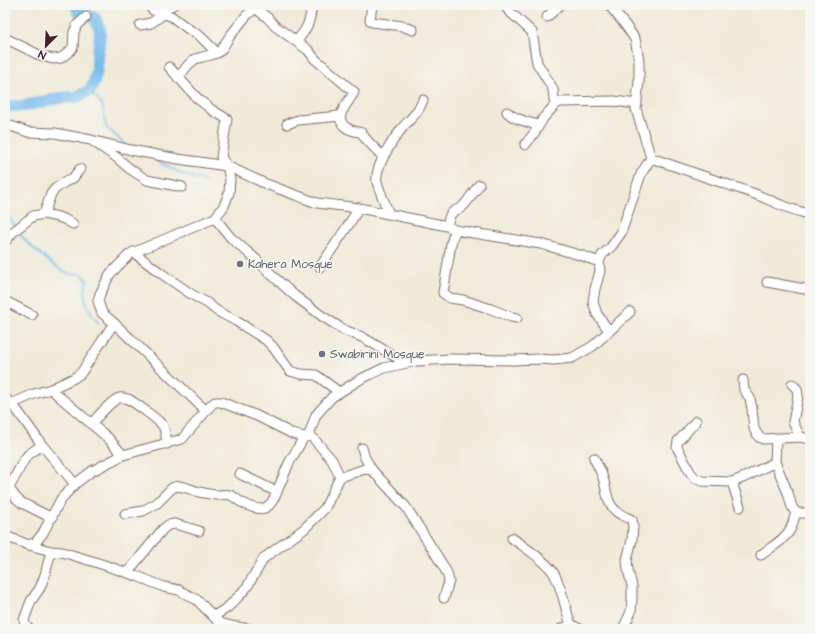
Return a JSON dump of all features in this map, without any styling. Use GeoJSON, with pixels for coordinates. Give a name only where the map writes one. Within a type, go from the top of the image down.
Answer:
{"type":"FeatureCollection","features":[{"type":"Feature","properties":{"kind":"street"},"geometry":{"type":"LineString","coordinates":[[148,5],[153,10],[171,16],[186,28],[201,37],[217,53]]}},
{"type":"Feature","properties":{"kind":"street"},"geometry":{"type":"LineString","coordinates":[[140,25],[151,23],[160,13],[173,5]]}},
{"type":"Feature","properties":{"kind":"street"},"geometry":{"type":"LineString","coordinates":[[296,41],[307,27],[311,17],[312,5]]}},
{"type":"Feature","properties":{"kind":"street"},"geometry":{"type":"LineString","coordinates":[[372,5],[370,20],[372,22],[402,26],[413,30]]}},
{"type":"Feature","properties":{"kind":"street"},"geometry":{"type":"LineString","coordinates":[[506,5],[505,6],[509,11],[532,32],[537,62],[553,89],[556,104]]}},
{"type":"Feature","properties":{"kind":"street"},"geometry":{"type":"LineString","coordinates":[[546,17],[560,5]]}},
{"type":"Feature","properties":{"kind":"street"},"geometry":{"type":"LineString","coordinates":[[609,5],[635,39],[639,60],[640,81],[636,109],[651,158],[641,174],[621,233],[611,247],[602,255],[599,262],[600,271],[593,302],[597,314],[609,331]]}},
{"type":"Feature","properties":{"kind":"street"},"geometry":{"type":"LineString","coordinates":[[178,78],[188,65],[195,59],[217,53],[225,45],[230,36],[246,16],[257,6],[275,26],[308,50],[315,59],[354,92],[351,99],[341,112],[341,124],[347,128],[362,133],[383,156]]}},
{"type":"Feature","properties":{"kind":"street"},"geometry":{"type":"LineString","coordinates":[[5,38],[39,55],[61,58],[73,47],[74,32],[77,25],[86,17]]}},
{"type":"Feature","properties":{"kind":"street"},"geometry":{"type":"LineString","coordinates":[[168,67],[198,99],[227,119],[221,157],[227,166],[230,179],[229,193],[224,206],[215,218],[130,254],[110,274],[98,301],[102,313],[206,411]]}},
{"type":"Feature","properties":{"kind":"street"},"geometry":{"type":"LineString","coordinates":[[389,214],[377,181],[379,169],[383,156],[399,133],[416,114],[423,100]]}},
{"type":"Feature","properties":{"kind":"street"},"geometry":{"type":"LineString","coordinates":[[525,144],[544,117],[556,104],[560,102],[614,101],[637,104]]}},
{"type":"Feature","properties":{"kind":"street"},"geometry":{"type":"LineString","coordinates":[[507,112],[510,116],[519,120],[538,125]]}},
{"type":"Feature","properties":{"kind":"street"},"geometry":{"type":"LineString","coordinates":[[287,124],[298,120],[340,116]]}},
{"type":"Feature","properties":{"kind":"street"},"geometry":{"type":"LineString","coordinates":[[5,124],[28,132],[55,133],[131,150],[227,166],[266,184],[317,203],[359,208],[451,228],[541,244],[599,262]]}},
{"type":"Feature","properties":{"kind":"street"},"geometry":{"type":"LineString","coordinates":[[91,140],[147,180],[182,187]]}},
{"type":"Feature","properties":{"kind":"street"},"geometry":{"type":"LineString","coordinates":[[651,158],[717,180],[787,208],[810,214]]}},
{"type":"Feature","properties":{"kind":"street"},"geometry":{"type":"LineString","coordinates":[[44,214],[51,194],[55,189],[73,178],[80,169]]}},
{"type":"Feature","properties":{"kind":"street"},"geometry":{"type":"LineString","coordinates":[[479,185],[466,203],[450,215],[451,244],[443,293],[450,298],[463,300],[517,318]]}},
{"type":"Feature","properties":{"kind":"street"},"geometry":{"type":"LineString","coordinates":[[320,267],[359,208]]}},
{"type":"Feature","properties":{"kind":"street"},"geometry":{"type":"LineString","coordinates":[[5,242],[13,232],[33,216],[44,214],[64,219],[73,224]]}},
{"type":"Feature","properties":{"kind":"street"},"geometry":{"type":"LineString","coordinates":[[215,218],[231,238],[295,296],[344,330],[362,337],[406,363]]}},
{"type":"Feature","properties":{"kind":"street"},"geometry":{"type":"LineString","coordinates":[[134,252],[190,294],[266,340],[273,347],[290,371],[316,375],[339,392]]}},
{"type":"Feature","properties":{"kind":"street"},"geometry":{"type":"LineString","coordinates":[[767,282],[810,290]]}},
{"type":"Feature","properties":{"kind":"street"},"geometry":{"type":"LineString","coordinates":[[5,301],[32,315]]}},
{"type":"Feature","properties":{"kind":"street"},"geometry":{"type":"LineString","coordinates":[[125,514],[143,511],[158,503],[175,486],[215,495],[228,495],[249,506],[262,509],[271,505],[289,463],[307,436],[316,415],[332,397],[359,380],[384,368],[416,361],[451,359],[554,360],[572,358],[593,346],[630,312]]}},
{"type":"Feature","properties":{"kind":"street"},"geometry":{"type":"LineString","coordinates":[[74,484],[42,445],[32,430],[7,403],[51,389],[81,374],[114,323]]}},
{"type":"Feature","properties":{"kind":"street"},"geometry":{"type":"LineString","coordinates":[[743,380],[744,390],[750,398],[754,429],[759,437],[763,439],[800,437],[810,439]]}},
{"type":"Feature","properties":{"kind":"street"},"geometry":{"type":"LineString","coordinates":[[792,384],[797,389],[798,396],[793,422],[800,437]]}},
{"type":"Feature","properties":{"kind":"street"},"geometry":{"type":"LineString","coordinates":[[51,389],[108,438],[123,455]]}},
{"type":"Feature","properties":{"kind":"street"},"geometry":{"type":"LineString","coordinates":[[91,424],[114,401],[126,398],[163,426],[167,444]]}},
{"type":"Feature","properties":{"kind":"street"},"geometry":{"type":"LineString","coordinates":[[29,545],[36,542],[40,538],[61,499],[74,484],[92,471],[123,455],[182,439],[212,404],[216,402],[221,402],[257,416],[293,434],[313,438],[332,460],[340,477]]}},
{"type":"Feature","properties":{"kind":"street"},"geometry":{"type":"LineString","coordinates":[[696,421],[678,441],[677,447],[690,472],[695,478],[702,481],[732,482],[775,462]]}},
{"type":"Feature","properties":{"kind":"street"},"geometry":{"type":"LineString","coordinates":[[776,438],[775,462],[788,493],[792,507],[796,513]]}},
{"type":"Feature","properties":{"kind":"street"},"geometry":{"type":"LineString","coordinates":[[42,445],[28,455],[24,460],[7,490],[22,503],[52,518]]}},
{"type":"Feature","properties":{"kind":"street"},"geometry":{"type":"LineString","coordinates":[[362,448],[365,458],[372,470],[406,507],[442,564],[449,577],[444,598]]}},
{"type":"Feature","properties":{"kind":"street"},"geometry":{"type":"LineString","coordinates":[[594,458],[604,481],[606,492],[611,504],[615,510],[632,520],[632,540],[627,560],[632,586],[631,612],[623,629]]}},
{"type":"Feature","properties":{"kind":"street"},"geometry":{"type":"LineString","coordinates":[[214,616],[227,608],[247,587],[264,558],[304,529],[316,518],[325,508],[340,477],[365,470],[372,470]]}},
{"type":"Feature","properties":{"kind":"street"},"geometry":{"type":"LineString","coordinates":[[240,474],[273,490],[278,489]]}},
{"type":"Feature","properties":{"kind":"street"},"geometry":{"type":"LineString","coordinates":[[732,482],[740,508]]}},
{"type":"Feature","properties":{"kind":"street"},"geometry":{"type":"LineString","coordinates":[[796,513],[810,513]]}},
{"type":"Feature","properties":{"kind":"street"},"geometry":{"type":"LineString","coordinates":[[761,555],[783,538],[791,528],[796,513]]}},
{"type":"Feature","properties":{"kind":"street"},"geometry":{"type":"LineString","coordinates":[[127,573],[163,529],[168,525],[175,524],[199,531]]}},
{"type":"Feature","properties":{"kind":"street"},"geometry":{"type":"LineString","coordinates":[[5,536],[29,545],[51,551],[62,552],[95,562],[164,587],[180,590],[197,600],[220,623],[250,629]]}},
{"type":"Feature","properties":{"kind":"street"},"geometry":{"type":"LineString","coordinates":[[512,538],[548,565],[556,576],[567,615],[576,627],[561,629]]}},
{"type":"Feature","properties":{"kind":"street"},"geometry":{"type":"LineString","coordinates":[[29,629],[25,625],[24,620],[31,601],[40,588],[46,575],[51,551]]}},
{"type":"Feature","properties":{"kind":"waterway"},"geometry":{"type":"LineString","coordinates":[[5,106],[24,106],[58,98],[76,97],[90,91],[97,70],[100,30],[95,18],[78,11],[76,5]]}},
{"type":"Feature","properties":{"kind":"waterway"},"geometry":{"type":"LineString","coordinates":[[90,91],[102,104],[106,127],[125,144]]}},
{"type":"Feature","properties":{"kind":"waterway"},"geometry":{"type":"LineString","coordinates":[[154,159],[182,174],[207,182]]}},
{"type":"Feature","properties":{"kind":"waterway"},"geometry":{"type":"LineString","coordinates":[[5,212],[16,227]]}},
{"type":"Feature","properties":{"kind":"waterway"},"geometry":{"type":"LineString","coordinates":[[18,231],[21,236],[50,262],[70,274],[82,274],[87,280],[85,293],[87,304],[91,313],[99,324]]}},
{"type":"Feature","properties":{"kind":"place","name":"Kahera Mosque"},"geometry":{"type":"Point","coordinates":[240,264]}},
{"type":"Feature","properties":{"kind":"place","name":"Swabirini Mosque"},"geometry":{"type":"Point","coordinates":[322,354]}}]}
